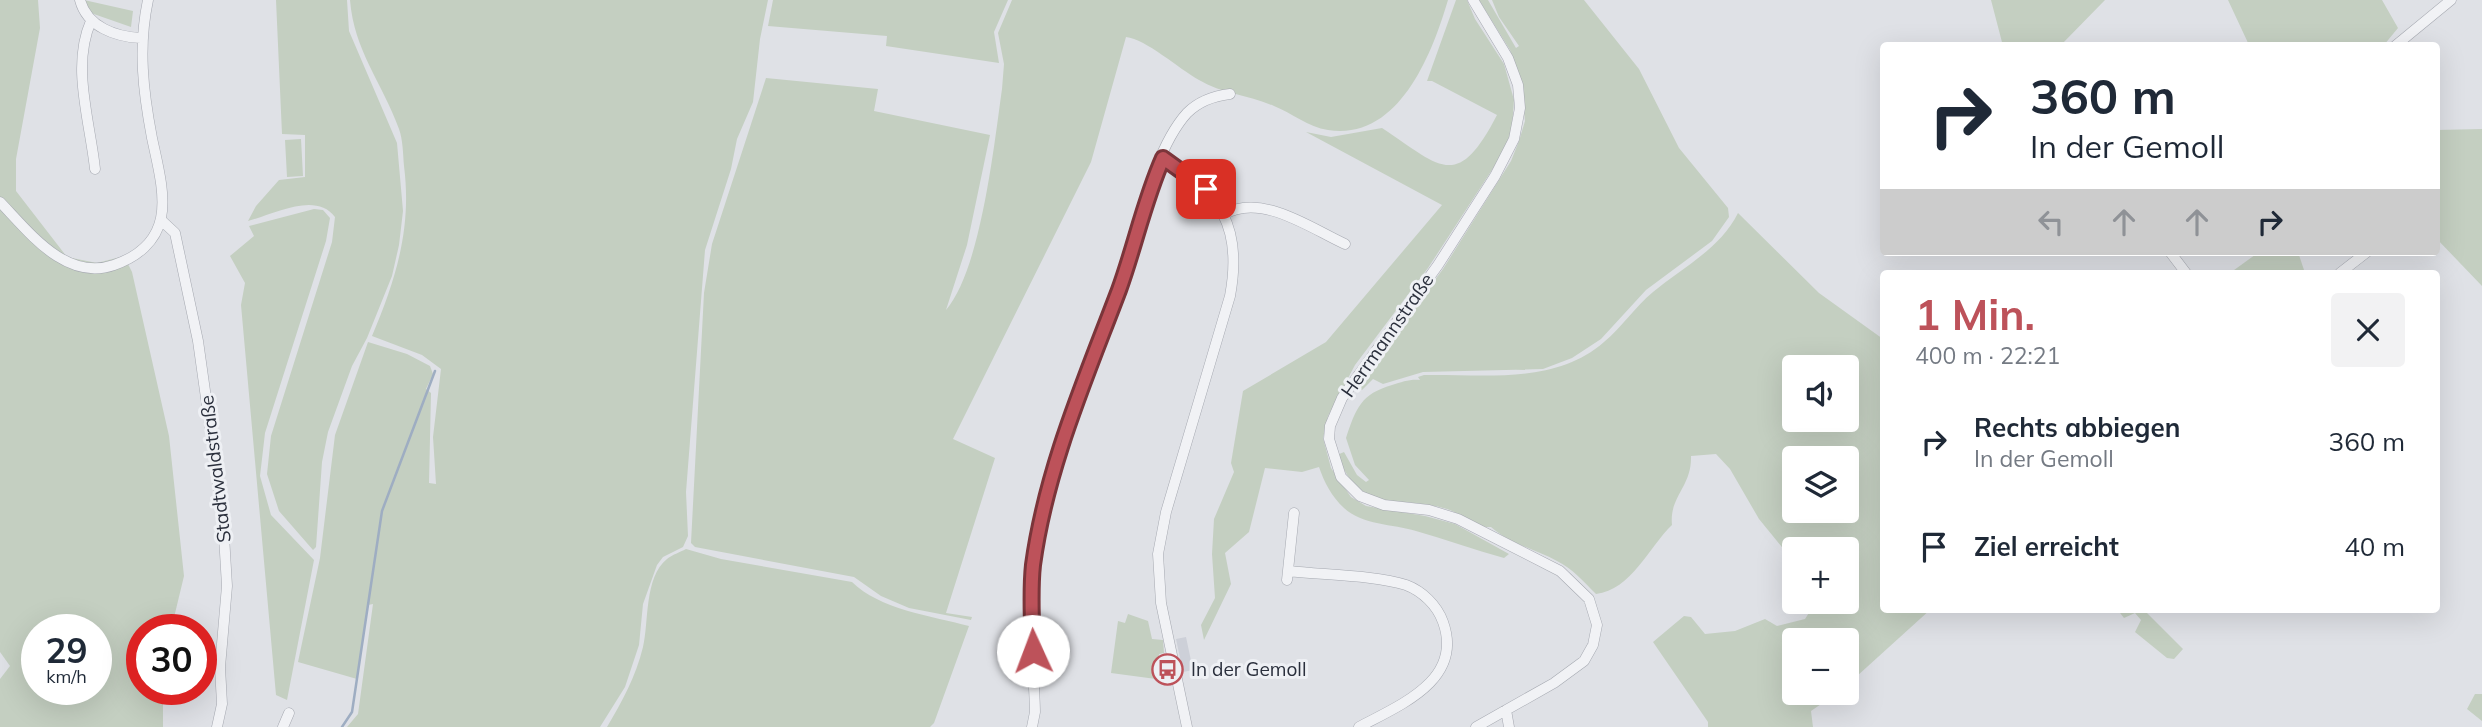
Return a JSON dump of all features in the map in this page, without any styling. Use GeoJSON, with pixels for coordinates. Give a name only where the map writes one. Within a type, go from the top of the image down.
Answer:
{"type":"FeatureCollection","features":[{"type":"Feature","properties":{"kind":"street"},"geometry":{"type":"LineString","coordinates":[[80,0],[91,21],[122,37],[141,38]]}},
{"type":"Feature","properties":{"kind":"street"},"geometry":{"type":"LineString","coordinates":[[0,202],[57,257],[90,268],[111,266],[140,252],[154,234],[161,219],[158,176],[141,62],[141,38],[148,0]]}},
{"type":"Feature","properties":{"kind":"street","name":"Herrmannstraße"},"geometry":{"type":"LineString","coordinates":[[1473,0],[1508,58],[1515,76],[1520,108],[1514,139],[1495,176],[1438,265],[1342,398],[1330,426],[1329,439],[1341,477],[1360,496],[1378,503],[1429,510],[1458,519],[1560,571],[1587,595],[1597,625],[1589,654],[1565,676],[1476,727]]}},
{"type":"Feature","properties":{"kind":"street"},"geometry":{"type":"LineString","coordinates":[[2400,42],[2451,0]]}},
{"type":"Feature","properties":{"kind":"street"},"geometry":{"type":"LineString","coordinates":[[91,21],[83,40],[81,58],[94,169]]}},
{"type":"Feature","properties":{"kind":"street"},"geometry":{"type":"LineString","coordinates":[[1032,727],[1035,712],[1032,585],[1040,523],[1061,447],[1120,286],[1148,192],[1172,135],[1187,113],[1208,98],[1230,94]]}},
{"type":"Feature","properties":{"kind":"street"},"geometry":{"type":"LineString","coordinates":[[1163,158],[1206,189],[1223,215],[1232,241],[1232,287],[1166,512],[1158,554],[1161,603],[1187,727]]}},
{"type":"Feature","properties":{"kind":"street"},"geometry":{"type":"LineString","coordinates":[[1223,215],[1238,207],[1259,207],[1345,244]]}},
{"type":"Feature","properties":{"kind":"street","name":"Stadtwaldstraße"},"geometry":{"type":"LineString","coordinates":[[161,219],[175,233],[193,313],[223,519],[227,586],[220,667],[222,704],[218,727]]}},
{"type":"Feature","properties":{"kind":"street"},"geometry":{"type":"LineString","coordinates":[[2173,256],[2184,270]]}},
{"type":"Feature","properties":{"kind":"street"},"geometry":{"type":"LineString","coordinates":[[2344,270],[2362,256]]}},
{"type":"Feature","properties":{"kind":"street"},"geometry":{"type":"LineString","coordinates":[[1294,513],[1288,575],[1403,584],[1425,596],[1441,616],[1447,635],[1447,650],[1435,678],[1415,696],[1359,727]]}},
{"type":"Feature","properties":{"kind":"street"},"geometry":{"type":"LineString","coordinates":[[1506,709],[1509,727]]}},
{"type":"Feature","properties":{"kind":"street"},"geometry":{"type":"LineString","coordinates":[[284,727],[289,713]]}},
{"type":"Feature","properties":{"kind":"shaded area"},"geometry":{"type":"Polygon","coordinates":[[[1186,637],[1193,670],[1183,672],[1176,639],[1186,637]]]}},
{"type":"Feature","properties":{"kind":"green space"},"geometry":{"type":"Polygon","coordinates":[[[0,0],[38,0],[40,28],[16,159],[16,191],[67,257],[97,263],[124,256],[132,272],[169,436],[184,576],[175,614],[126,614],[126,705],[163,705],[163,727],[0,727],[0,679],[10,666],[0,652],[0,0]]]}},
{"type":"Feature","properties":{"kind":"green space"},"geometry":{"type":"Polygon","coordinates":[[[84,0],[133,11],[131,27],[88,12],[84,0]]]}},
{"type":"Feature","properties":{"kind":"green space"},"geometry":{"type":"Polygon","coordinates":[[[276,0],[347,0],[349,31],[397,143],[403,211],[392,276],[367,338],[352,366],[328,432],[322,462],[316,547],[313,550],[279,511],[267,474],[271,436],[332,242],[335,217],[327,209],[306,205],[248,221],[256,206],[279,180],[305,177],[305,135],[282,134],[276,0]]]}},
{"type":"Feature","properties":{"kind":"green space"},"geometry":{"type":"Polygon","coordinates":[[[350,0],[768,0],[760,39],[753,102],[737,139],[731,169],[705,250],[686,492],[688,536],[683,547],[663,557],[657,565],[643,604],[639,645],[625,687],[600,727],[347,727],[358,714],[373,604],[368,605],[357,679],[298,662],[320,558],[335,435],[368,342],[407,354],[430,366],[433,374],[426,389],[431,393],[429,483],[436,484],[433,437],[441,369],[422,355],[372,336],[400,253],[406,189],[400,133],[363,51],[350,0]]]}},
{"type":"Feature","properties":{"kind":"green space"},"geometry":{"type":"Polygon","coordinates":[[[773,0],[1008,0],[994,32],[999,63],[886,46],[887,36],[768,26],[773,0]]]}},
{"type":"Feature","properties":{"kind":"green space"},"geometry":{"type":"Polygon","coordinates":[[[1012,0],[1448,0],[1422,68],[1409,89],[1393,108],[1374,122],[1353,130],[1321,128],[1265,102],[1208,85],[1143,43],[1126,37],[1091,162],[953,439],[995,458],[946,613],[972,617],[971,620],[909,608],[881,596],[854,577],[695,547],[691,543],[704,293],[712,244],[766,78],[878,89],[874,111],[990,135],[967,245],[946,310],[958,291],[968,266],[984,205],[1002,89],[1004,64],[998,33],[1012,0]]]}},
{"type":"Feature","properties":{"kind":"green space"},"geometry":{"type":"Polygon","coordinates":[[[1456,0],[1467,0],[1475,19],[1504,64],[1514,100],[1512,129],[1503,153],[1428,268],[1355,365],[1328,416],[1323,438],[1331,468],[1351,497],[1366,506],[1455,524],[1509,554],[1504,558],[1351,514],[1336,499],[1319,467],[1302,472],[1265,468],[1249,532],[1225,553],[1231,584],[1204,640],[1201,625],[1215,598],[1212,554],[1214,519],[1234,472],[1231,463],[1243,391],[1326,342],[1442,205],[1306,132],[1331,137],[1382,128],[1419,153],[1447,165],[1459,163],[1470,155],[1497,115],[1432,81],[1427,81],[1456,0]]]}},
{"type":"Feature","properties":{"kind":"green space"},"geometry":{"type":"Polygon","coordinates":[[[1479,0],[1488,0],[1516,48],[1519,46],[1499,17],[1492,0],[1584,0],[1639,69],[1679,148],[1728,208],[1729,217],[1712,241],[1646,290],[1601,339],[1572,358],[1543,369],[1423,372],[1383,384],[1373,379],[1362,390],[1357,384],[1443,269],[1511,161],[1525,121],[1521,83],[1510,50],[1479,0]]]}},
{"type":"Feature","properties":{"kind":"green space"},"geometry":{"type":"Polygon","coordinates":[[[1991,0],[2105,0],[2064,42],[2002,42],[1991,0]]]}},
{"type":"Feature","properties":{"kind":"green space"},"geometry":{"type":"Polygon","coordinates":[[[2228,0],[2382,0],[2398,28],[2386,42],[2248,42],[2228,0]]]}},
{"type":"Feature","properties":{"kind":"green space"},"geometry":{"type":"Polygon","coordinates":[[[2482,129],[2482,286],[2440,242],[2440,130],[2482,129]]]}},
{"type":"Feature","properties":{"kind":"green space"},"geometry":{"type":"Polygon","coordinates":[[[301,139],[303,176],[287,177],[285,140],[301,139]]]}},
{"type":"Feature","properties":{"kind":"green space"},"geometry":{"type":"Polygon","coordinates":[[[314,209],[323,210],[330,218],[326,241],[265,433],[260,476],[271,515],[314,560],[287,700],[276,695],[241,305],[245,283],[230,256],[254,236],[249,226],[314,209]]]}},
{"type":"Feature","properties":{"kind":"green space"},"geometry":{"type":"Polygon","coordinates":[[[1738,213],[1819,293],[1880,337],[1880,613],[1927,613],[1859,674],[1859,628],[1782,628],[1782,705],[1820,705],[1811,711],[1813,727],[1708,727],[1708,722],[1653,642],[1684,616],[1691,617],[1705,634],[1735,631],[1765,619],[1777,626],[1805,619],[1808,614],[1859,614],[1859,537],[1782,537],[1782,547],[1759,519],[1730,469],[1716,454],[1691,456],[1688,476],[1674,506],[1672,525],[1629,576],[1608,591],[1596,594],[1563,564],[1514,542],[1491,527],[1474,523],[1447,509],[1370,495],[1358,487],[1347,474],[1337,455],[1344,452],[1357,475],[1366,482],[1369,480],[1355,465],[1346,438],[1357,410],[1373,393],[1406,381],[1420,380],[1418,377],[1424,375],[1518,374],[1542,371],[1585,356],[1611,336],[1653,292],[1711,247],[1738,213]]]}},
{"type":"Feature","properties":{"kind":"green space"},"geometry":{"type":"Polygon","coordinates":[[[2253,256],[2299,256],[2304,270],[2234,270],[2253,256]]]}},
{"type":"Feature","properties":{"kind":"green space"},"geometry":{"type":"Polygon","coordinates":[[[686,549],[721,559],[852,582],[876,599],[891,605],[969,626],[934,723],[930,727],[607,727],[637,668],[645,637],[654,577],[667,559],[686,549]]]}},
{"type":"Feature","properties":{"kind":"green space"},"geometry":{"type":"Polygon","coordinates":[[[2120,613],[2135,613],[2124,618],[2120,613]]]}},
{"type":"Feature","properties":{"kind":"green space"},"geometry":{"type":"Polygon","coordinates":[[[2135,613],[2147,613],[2183,649],[2174,659],[2167,658],[2135,632],[2141,620],[2135,613]]]}},
{"type":"Feature","properties":{"kind":"green space"},"geometry":{"type":"Polygon","coordinates":[[[1128,614],[1148,621],[1152,639],[1163,640],[1164,653],[1159,654],[1156,679],[1111,673],[1118,621],[1125,623],[1128,614]]]}},
{"type":"Feature","properties":{"kind":"green space"},"geometry":{"type":"Polygon","coordinates":[[[2475,694],[2482,694],[2482,721],[2467,709],[2475,694]]]}},
{"type":"Feature","properties":{"kind":"waterway"},"geometry":{"type":"LineString","coordinates":[[342,727],[352,712],[382,511],[435,371]]}},
{"type":"Feature","properties":{"kind":"place","name":"In der Gemoll"},"geometry":{"type":"Point","coordinates":[1168,669]}},
{"type":"Feature","properties":{"kind":"route"},"geometry":{"type":"LineString","coordinates":[[1033,651],[1032,585],[1040,523],[1061,447],[1120,286],[1148,192],[1163,158],[1206,189]]}}]}
